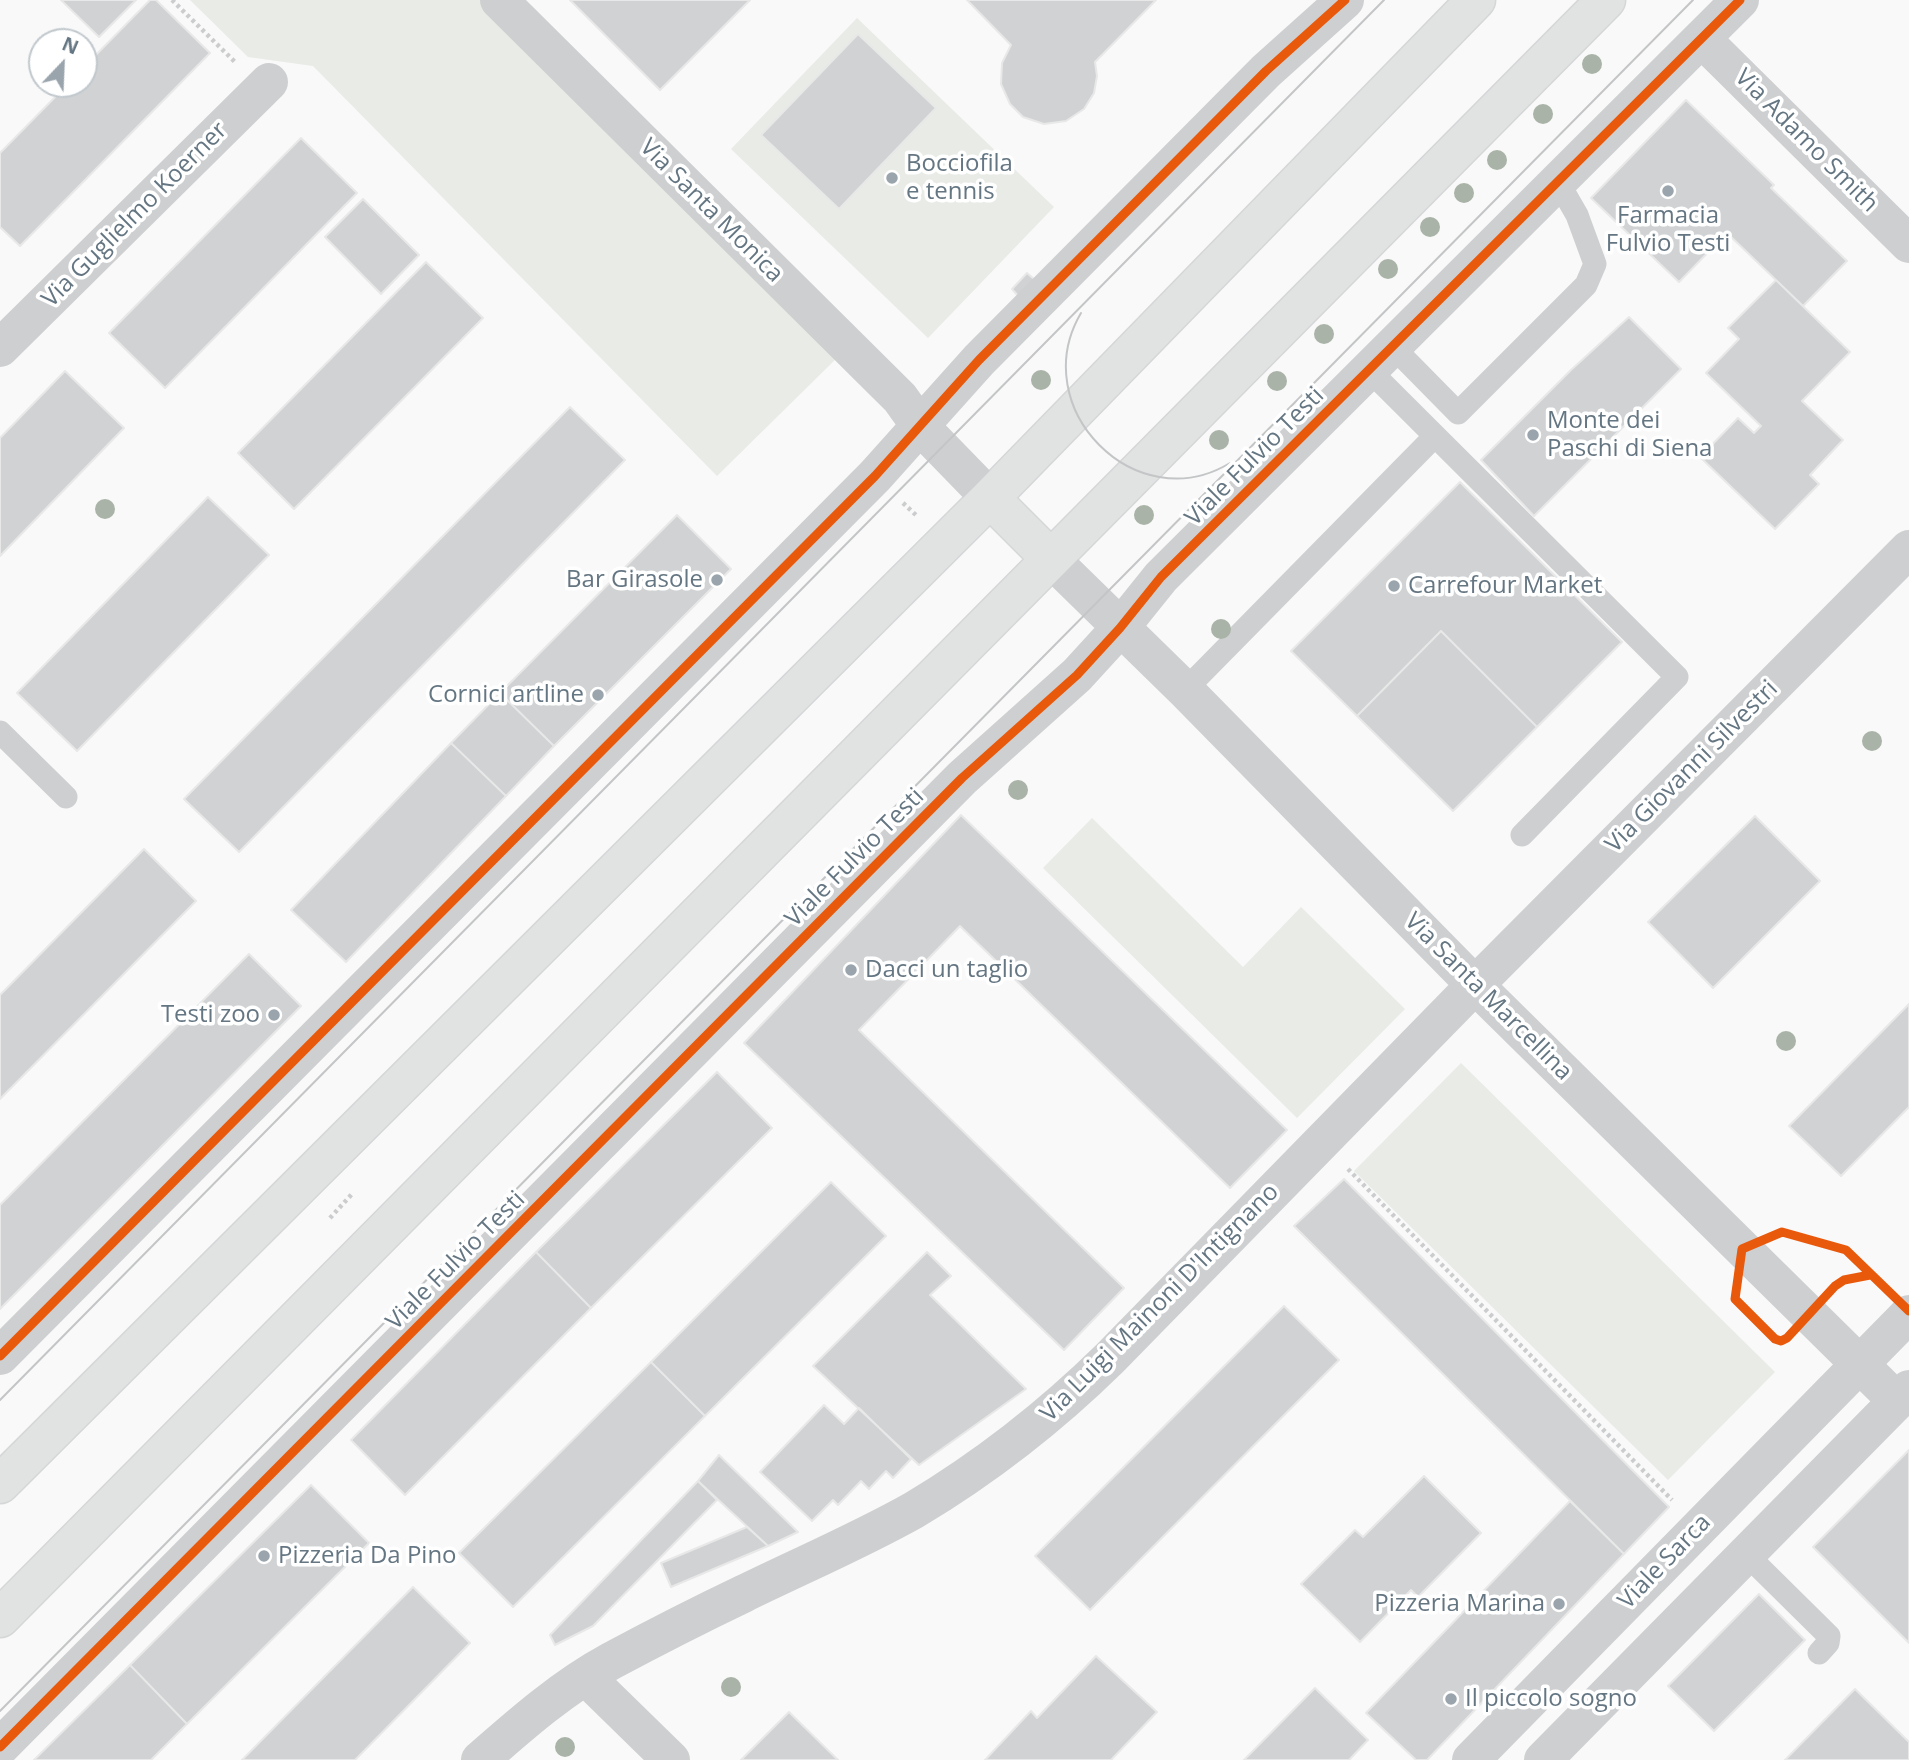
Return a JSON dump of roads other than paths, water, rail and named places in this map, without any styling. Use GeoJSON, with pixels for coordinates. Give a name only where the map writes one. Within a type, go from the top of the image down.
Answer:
{"type":"FeatureCollection","features":[{"type":"Feature","properties":{"kind":"main road"},"geometry":{"type":"LineString","coordinates":[[0,1484],[990,498],[1476,0]]}},
{"type":"Feature","properties":{"kind":"main road"},"geometry":{"type":"LineString","coordinates":[[0,1618],[1606,0]]}},
{"type":"Feature","properties":{"kind":"main road"},"geometry":{"type":"LineString","coordinates":[[990,498],[1051,559]]}},
{"type":"Feature","properties":{"kind":"street","name":"Via Santa Monica"},"geometry":{"type":"LineString","coordinates":[[499,0],[900,398],[920,426],[990,498]]}},
{"type":"Feature","properties":{"kind":"street"},"geometry":{"type":"LineString","coordinates":[[0,1356],[875,476],[978,360],[1246,91],[1345,0]]}},
{"type":"Feature","properties":{"kind":"street","name":"Viale Fulvio Testi"},"geometry":{"type":"LineString","coordinates":[[0,1747],[962,778],[1077,675],[1161,577],[1740,0]]}},
{"type":"Feature","properties":{"kind":"street","name":"Via Adamo Smith"},"geometry":{"type":"LineString","coordinates":[[1702,39],[1909,244]]}},
{"type":"Feature","properties":{"kind":"street","name":"Via Guglielmo Koerner"},"geometry":{"type":"LineString","coordinates":[[0,348],[256,76]]}},
{"type":"Feature","properties":{"kind":"street","name":"Via Giovanni Silvestri"},"geometry":{"type":"LineString","coordinates":[[1475,985],[1909,549]]}},
{"type":"Feature","properties":{"kind":"street","name":"Via Santa Marcellina"},"geometry":{"type":"LineString","coordinates":[[1051,559],[1185,690],[1475,985],[1859,1365]]}},
{"type":"Feature","properties":{"kind":"street","name":"Via Luigi Mainoni D'Intignano"},"geometry":{"type":"LineString","coordinates":[[480,1760],[531,1717],[610,1662],[741,1594],[859,1539],[913,1510],[998,1456],[1060,1406],[1110,1358],[1475,985]]}},
{"type":"Feature","properties":{"kind":"street","name":"Viale Sarca"},"geometry":{"type":"LineString","coordinates":[[1471,1760],[1909,1314]]}},
{"type":"Feature","properties":{"kind":"street"},"geometry":{"type":"LineString","coordinates":[[1553,1756],[1903,1395],[1859,1365]]}},
{"type":"Feature","properties":{"kind":"street"},"geometry":{"type":"LineString","coordinates":[[586,1677],[671,1760]]}},
{"type":"Feature","properties":{"kind":"lane"},"geometry":{"type":"LineString","coordinates":[[1381,358],[1458,413],[1586,285],[1595,264],[1577,215],[1558,182]]}},
{"type":"Feature","properties":{"kind":"lane"},"geometry":{"type":"LineString","coordinates":[[1381,358],[1434,436],[1677,677],[1522,835]]}},
{"type":"Feature","properties":{"kind":"lane"},"geometry":{"type":"LineString","coordinates":[[1185,690],[1434,436]]}},
{"type":"Feature","properties":{"kind":"lane"},"geometry":{"type":"LineString","coordinates":[[0,732],[66,797]]}},
{"type":"Feature","properties":{"kind":"lane"},"geometry":{"type":"LineString","coordinates":[[1746,1554],[1829,1636],[1828,1643],[1819,1653]]}},
{"type":"Feature","properties":{"kind":"tram line"},"geometry":{"type":"LineString","coordinates":[[0,1400],[1384,0]]}},
{"type":"Feature","properties":{"kind":"tram line"},"geometry":{"type":"LineString","coordinates":[[0,1711],[1693,0]]}},
{"type":"Feature","properties":{"kind":"tram line"},"geometry":{"type":"LineString","coordinates":[[1081,313],[1067,349],[1067,385],[1079,417],[1099,445],[1127,466],[1159,477],[1194,477],[1230,463]]}},
{"type":"Feature","properties":{"kind":"place","name":"Bocciofila e tennis"},"geometry":{"type":"Point","coordinates":[892,178]}},
{"type":"Feature","properties":{"kind":"place","name":"Farmacia Fulvio Testi"},"geometry":{"type":"Point","coordinates":[1668,191]}},
{"type":"Feature","properties":{"kind":"place","name":"Monte dei Paschi di Siena"},"geometry":{"type":"Point","coordinates":[1533,435]}},
{"type":"Feature","properties":{"kind":"place","name":"Bar Girasole"},"geometry":{"type":"Point","coordinates":[717,580]}},
{"type":"Feature","properties":{"kind":"place","name":"Carrefour Market"},"geometry":{"type":"Point","coordinates":[1394,586]}},
{"type":"Feature","properties":{"kind":"place","name":"Cornici artline"},"geometry":{"type":"Point","coordinates":[598,695]}},
{"type":"Feature","properties":{"kind":"place","name":"Dacci un taglio"},"geometry":{"type":"Point","coordinates":[851,970]}},
{"type":"Feature","properties":{"kind":"place","name":"Testi zoo"},"geometry":{"type":"Point","coordinates":[274,1015]}},
{"type":"Feature","properties":{"kind":"place","name":"Pizzeria Da Pino"},"geometry":{"type":"Point","coordinates":[264,1556]}},
{"type":"Feature","properties":{"kind":"place","name":"Pizzeria Marina"},"geometry":{"type":"Point","coordinates":[1559,1604]}},
{"type":"Feature","properties":{"kind":"place","name":"Il piccolo sogno"},"geometry":{"type":"Point","coordinates":[1451,1699]}}]}
